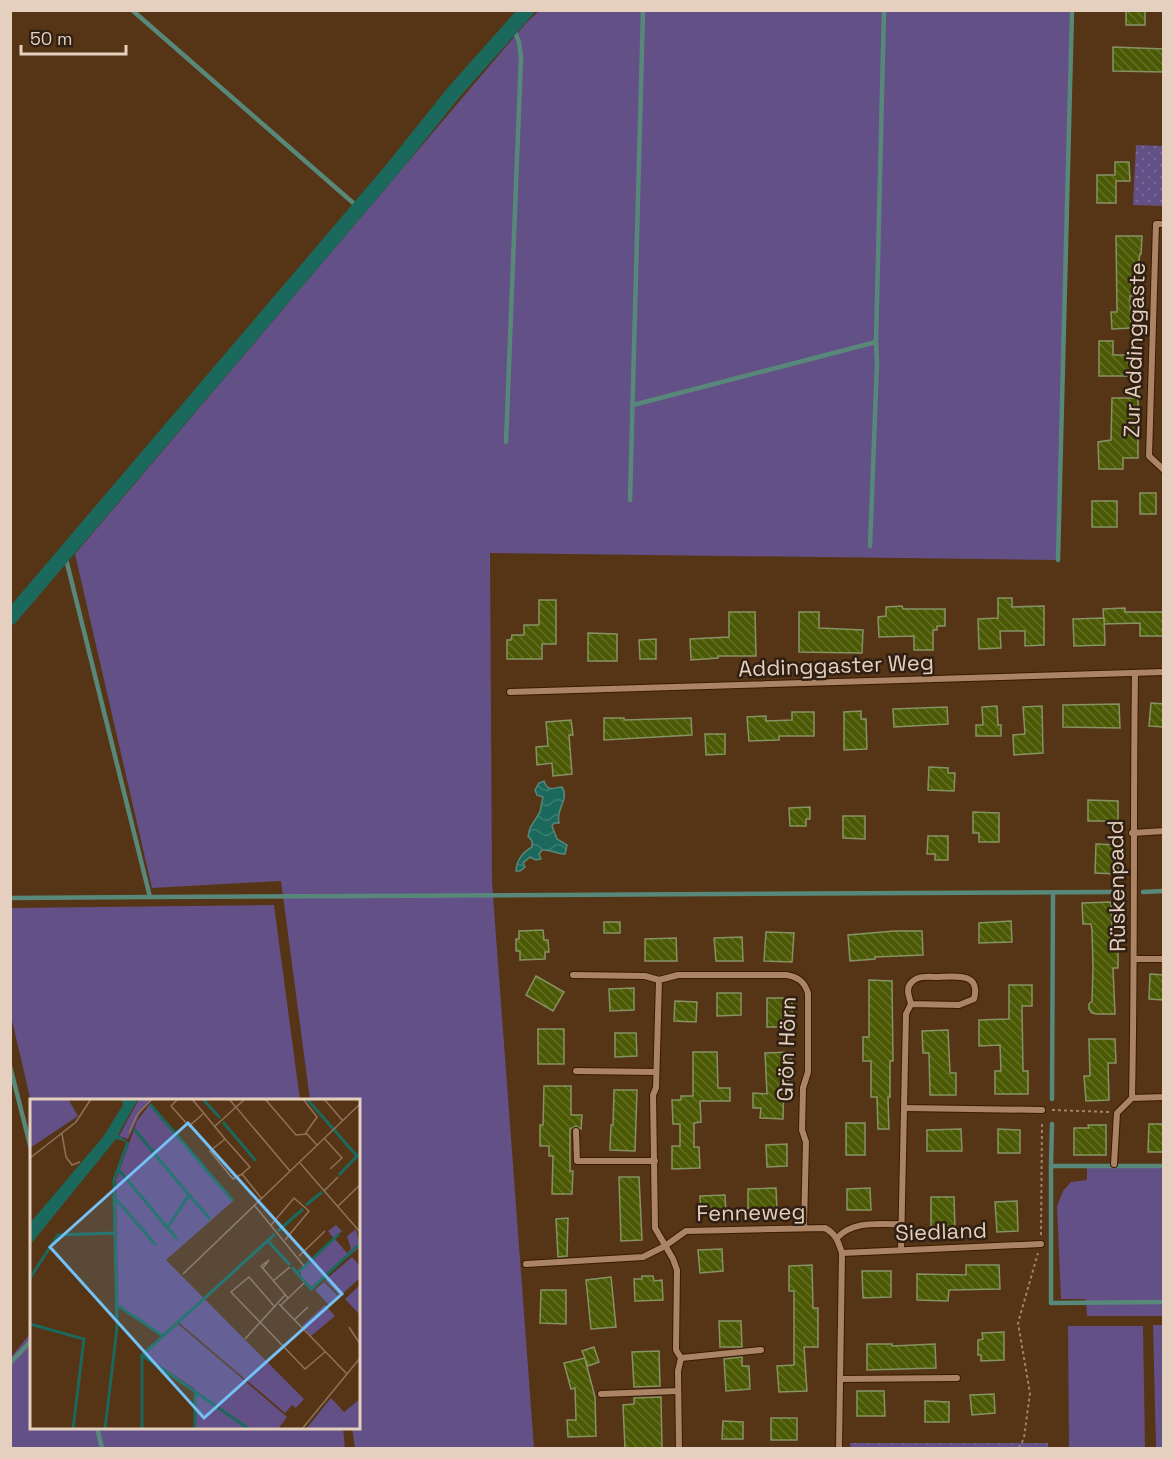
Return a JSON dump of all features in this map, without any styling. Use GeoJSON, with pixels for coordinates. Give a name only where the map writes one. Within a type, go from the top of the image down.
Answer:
{"type":"FeatureCollection","features":[{"type":"Feature","properties":{"kind":"street","name":"Zur Addinggaste"},"geometry":{"type":"LineString","coordinates":[[1160,224],[1149,456],[1164,470]]}},
{"type":"Feature","properties":{"kind":"street","name":"Addinggaster Weg"},"geometry":{"type":"LineString","coordinates":[[510,692],[1164,672]]}},
{"type":"Feature","properties":{"kind":"street","name":"Rüskenpadd"},"geometry":{"type":"LineString","coordinates":[[1132,1098],[1135,959],[1132,833],[1135,674]]}},
{"type":"Feature","properties":{"kind":"street"},"geometry":{"type":"LineString","coordinates":[[1132,833],[1164,831]]}},
{"type":"Feature","properties":{"kind":"street"},"geometry":{"type":"LineString","coordinates":[[1135,959],[1164,958]]}},
{"type":"Feature","properties":{"kind":"street","name":"Grön Hörn"},"geometry":{"type":"LineString","coordinates":[[573,975],[645,975],[659,980],[678,975],[786,975],[802,980],[808,993],[808,1072],[803,1088],[802,1130],[806,1142],[804,1228]]}},
{"type":"Feature","properties":{"kind":"street"},"geometry":{"type":"LineString","coordinates":[[901,1250],[906,1014],[911,1004],[908,991],[910,983],[916,978],[966,977],[973,982],[976,991],[974,999],[959,1005],[911,1004]]}},
{"type":"Feature","properties":{"kind":"street"},"geometry":{"type":"LineString","coordinates":[[659,980],[652,1144],[655,1151],[655,1228],[677,1270],[676,1350],[681,1358],[678,1371],[679,1449]]}},
{"type":"Feature","properties":{"kind":"street"},"geometry":{"type":"LineString","coordinates":[[576,1071],[656,1072]]}},
{"type":"Feature","properties":{"kind":"street"},"geometry":{"type":"LineString","coordinates":[[1114,1164],[1117,1113],[1132,1098],[1164,1097]]}},
{"type":"Feature","properties":{"kind":"street"},"geometry":{"type":"LineString","coordinates":[[904,1107],[1042,1110]]}},
{"type":"Feature","properties":{"kind":"street"},"geometry":{"type":"LineString","coordinates":[[576,1131],[577,1161],[655,1161]]}},
{"type":"Feature","properties":{"kind":"street","name":"Siedland"},"geometry":{"type":"LineString","coordinates":[[837,1238],[844,1230],[854,1225],[901,1224]]}},
{"type":"Feature","properties":{"kind":"street","name":"Fenneweg"},"geometry":{"type":"LineString","coordinates":[[526,1264],[643,1257],[665,1246],[686,1231],[825,1228],[837,1238]]}},
{"type":"Feature","properties":{"kind":"street"},"geometry":{"type":"LineString","coordinates":[[837,1238],[842,1253],[839,1448]]}},
{"type":"Feature","properties":{"kind":"street","name":"Siedland"},"geometry":{"type":"LineString","coordinates":[[842,1253],[1041,1244]]}},
{"type":"Feature","properties":{"kind":"street"},"geometry":{"type":"LineString","coordinates":[[681,1358],[761,1350]]}},
{"type":"Feature","properties":{"kind":"street"},"geometry":{"type":"LineString","coordinates":[[841,1379],[957,1378]]}},
{"type":"Feature","properties":{"kind":"street"},"geometry":{"type":"LineString","coordinates":[[601,1394],[678,1391]]}},
{"type":"Feature","properties":{"kind":"path"},"geometry":{"type":"LineString","coordinates":[[1019,1449],[1024,1438],[1030,1393],[1018,1323],[1041,1244],[1042,1110]]}},
{"type":"Feature","properties":{"kind":"path"},"geometry":{"type":"LineString","coordinates":[[1062,1110],[1117,1113]]}},
{"type":"Feature","properties":{"kind":"path"},"geometry":{"type":"LineString","coordinates":[[839,1448],[905,1449]]}},
{"type":"Feature","properties":{"kind":"shaded area"},"geometry":{"type":"Polygon","coordinates":[[[539,11],[1070,11],[1058,560],[490,553],[492,882],[534,1448],[355,1448],[352,1429],[360,1429],[360,1099],[310,1099],[281,881],[152,888],[75,554],[526,23],[539,11]]]}},
{"type":"Feature","properties":{"kind":"shaded area"},"geometry":{"type":"Polygon","coordinates":[[[1136,145],[1163,146],[1163,206],[1133,205],[1136,145]]]}},
{"type":"Feature","properties":{"kind":"shaded area"},"geometry":{"type":"Polygon","coordinates":[[[274,905],[300,1099],[30,1099],[11,1016],[11,908],[274,905]]]}},
{"type":"Feature","properties":{"kind":"shaded area"},"geometry":{"type":"Polygon","coordinates":[[[1087,1166],[1163,1166],[1163,1316],[1087,1316],[1086,1299],[1061,1299],[1057,1206],[1063,1191],[1071,1182],[1087,1180],[1087,1166]]]}},
{"type":"Feature","properties":{"kind":"shaded area"},"geometry":{"type":"Polygon","coordinates":[[[1153,1325],[1163,1325],[1163,1448],[1156,1448],[1153,1325]]]}},
{"type":"Feature","properties":{"kind":"shaded area"},"geometry":{"type":"Polygon","coordinates":[[[1068,1326],[1143,1326],[1145,1448],[1069,1448],[1068,1326]]]}},
{"type":"Feature","properties":{"kind":"shaded area"},"geometry":{"type":"Polygon","coordinates":[[[30,1334],[30,1429],[343,1429],[345,1448],[11,1448],[11,1357],[30,1334]]]}},
{"type":"Feature","properties":{"kind":"shaded area"},"geometry":{"type":"Polygon","coordinates":[[[850,1443],[1048,1443],[1048,1448],[850,1448],[850,1443]]]}},
{"type":"Feature","properties":{"kind":"water"},"geometry":{"type":"Polygon","coordinates":[[[544,781],[549,788],[562,787],[564,792],[559,823],[554,823],[552,826],[557,839],[567,845],[565,854],[542,850],[539,854],[541,859],[536,860],[530,857],[523,863],[525,867],[516,871],[521,857],[532,847],[532,841],[528,836],[540,812],[543,797],[537,795],[535,790],[539,783],[544,781]]]}},
{"type":"Feature","properties":{"kind":"building"},"geometry":{"type":"Polygon","coordinates":[[[1126,10],[1145,10],[1145,25],[1126,25],[1126,10]]]}},
{"type":"Feature","properties":{"kind":"building"},"geometry":{"type":"Polygon","coordinates":[[[1113,47],[1164,49],[1164,72],[1113,71],[1113,47]]]}},
{"type":"Feature","properties":{"kind":"building"},"geometry":{"type":"Polygon","coordinates":[[[1115,162],[1129,162],[1130,181],[1116,181],[1116,203],[1097,203],[1097,175],[1115,175],[1115,162]]]}},
{"type":"Feature","properties":{"kind":"building"},"geometry":{"type":"Polygon","coordinates":[[[1116,236],[1142,236],[1139,260],[1140,295],[1130,296],[1131,328],[1112,329],[1111,312],[1117,312],[1116,236]]]}},
{"type":"Feature","properties":{"kind":"building"},"geometry":{"type":"Polygon","coordinates":[[[1099,341],[1113,341],[1113,355],[1133,355],[1133,376],[1099,376],[1099,341]]]}},
{"type":"Feature","properties":{"kind":"building"},"geometry":{"type":"Polygon","coordinates":[[[1112,398],[1138,398],[1138,458],[1123,458],[1123,469],[1099,469],[1098,442],[1111,440],[1112,398]]]}},
{"type":"Feature","properties":{"kind":"building"},"geometry":{"type":"Polygon","coordinates":[[[1140,493],[1156,493],[1156,514],[1140,514],[1140,493]]]}},
{"type":"Feature","properties":{"kind":"building"},"geometry":{"type":"Polygon","coordinates":[[[1092,501],[1117,501],[1117,527],[1092,527],[1092,501]]]}},
{"type":"Feature","properties":{"kind":"building"},"geometry":{"type":"Polygon","coordinates":[[[998,598],[1012,598],[1012,607],[1044,606],[1044,645],[1025,646],[1025,631],[1000,631],[1001,648],[979,649],[978,619],[998,618],[998,598]]]}},
{"type":"Feature","properties":{"kind":"building"},"geometry":{"type":"Polygon","coordinates":[[[539,600],[556,600],[556,644],[542,644],[542,659],[507,659],[507,640],[511,640],[512,635],[524,635],[524,625],[539,625],[539,600]]]}},
{"type":"Feature","properties":{"kind":"building"},"geometry":{"type":"Polygon","coordinates":[[[902,606],[903,609],[945,609],[945,626],[937,626],[937,630],[933,630],[933,650],[914,650],[914,636],[879,637],[878,617],[886,616],[886,607],[902,606]]]}},
{"type":"Feature","properties":{"kind":"building"},"geometry":{"type":"Polygon","coordinates":[[[1125,608],[1125,612],[1164,612],[1164,636],[1140,636],[1140,623],[1104,624],[1103,609],[1125,608]]]}},
{"type":"Feature","properties":{"kind":"building"},"geometry":{"type":"Polygon","coordinates":[[[729,612],[755,612],[756,656],[718,656],[718,658],[691,660],[690,639],[729,637],[729,612]]]}},
{"type":"Feature","properties":{"kind":"building"},"geometry":{"type":"Polygon","coordinates":[[[799,612],[819,612],[819,628],[863,630],[862,653],[799,652],[799,612]]]}},
{"type":"Feature","properties":{"kind":"building"},"geometry":{"type":"Polygon","coordinates":[[[1104,618],[1105,645],[1074,646],[1073,619],[1104,618]]]}},
{"type":"Feature","properties":{"kind":"building"},"geometry":{"type":"Polygon","coordinates":[[[588,633],[617,634],[617,661],[588,661],[588,633]]]}},
{"type":"Feature","properties":{"kind":"building"},"geometry":{"type":"Polygon","coordinates":[[[656,639],[656,659],[640,659],[639,640],[656,639]]]}},
{"type":"Feature","properties":{"kind":"building"},"geometry":{"type":"Polygon","coordinates":[[[1151,703],[1164,704],[1164,727],[1149,726],[1151,703]]]}},
{"type":"Feature","properties":{"kind":"building"},"geometry":{"type":"Polygon","coordinates":[[[1119,704],[1120,728],[1063,727],[1063,705],[1119,704]]]}},
{"type":"Feature","properties":{"kind":"building"},"geometry":{"type":"Polygon","coordinates":[[[997,706],[1001,736],[976,736],[976,725],[983,725],[982,707],[997,706]]]}},
{"type":"Feature","properties":{"kind":"building"},"geometry":{"type":"Polygon","coordinates":[[[1042,706],[1043,753],[1014,755],[1013,735],[1025,734],[1023,707],[1042,706]]]}},
{"type":"Feature","properties":{"kind":"building"},"geometry":{"type":"Polygon","coordinates":[[[947,707],[948,724],[894,727],[893,709],[947,707]]]}},
{"type":"Feature","properties":{"kind":"building"},"geometry":{"type":"Polygon","coordinates":[[[861,711],[861,719],[866,719],[867,749],[844,750],[844,712],[861,711]]]}},
{"type":"Feature","properties":{"kind":"building"},"geometry":{"type":"Polygon","coordinates":[[[792,712],[814,712],[814,736],[779,736],[779,740],[749,741],[747,717],[766,716],[766,721],[792,720],[792,712]]]}},
{"type":"Feature","properties":{"kind":"building"},"geometry":{"type":"Polygon","coordinates":[[[604,718],[624,718],[624,720],[691,718],[692,735],[604,740],[604,718]]]}},
{"type":"Feature","properties":{"kind":"building"},"geometry":{"type":"Polygon","coordinates":[[[571,720],[573,735],[569,735],[572,774],[553,776],[552,763],[537,765],[536,747],[548,746],[546,722],[571,720]]]}},
{"type":"Feature","properties":{"kind":"building"},"geometry":{"type":"Polygon","coordinates":[[[705,734],[725,734],[725,754],[706,755],[705,734]]]}},
{"type":"Feature","properties":{"kind":"building"},"geometry":{"type":"Polygon","coordinates":[[[929,767],[948,768],[948,773],[955,773],[954,791],[928,790],[929,767]]]}},
{"type":"Feature","properties":{"kind":"building"},"geometry":{"type":"Polygon","coordinates":[[[1088,800],[1118,801],[1118,821],[1088,821],[1088,800]]]}},
{"type":"Feature","properties":{"kind":"building"},"geometry":{"type":"Polygon","coordinates":[[[810,807],[810,819],[806,819],[806,826],[790,826],[789,808],[810,807]]]}},
{"type":"Feature","properties":{"kind":"building"},"geometry":{"type":"Polygon","coordinates":[[[973,812],[999,813],[999,842],[979,842],[979,833],[973,833],[973,812]]]}},
{"type":"Feature","properties":{"kind":"building"},"geometry":{"type":"Polygon","coordinates":[[[843,816],[865,816],[865,839],[843,838],[843,816]]]}},
{"type":"Feature","properties":{"kind":"building"},"geometry":{"type":"Polygon","coordinates":[[[928,836],[948,836],[948,860],[935,860],[935,854],[927,854],[928,836]]]}},
{"type":"Feature","properties":{"kind":"building"},"geometry":{"type":"Polygon","coordinates":[[[1096,844],[1119,845],[1118,874],[1095,873],[1096,844]]]}},
{"type":"Feature","properties":{"kind":"building"},"geometry":{"type":"Polygon","coordinates":[[[1111,902],[1113,947],[1118,947],[1118,968],[1113,968],[1115,1014],[1097,1014],[1092,1013],[1089,1009],[1092,1001],[1092,930],[1091,924],[1083,924],[1082,903],[1111,902]]]}},
{"type":"Feature","properties":{"kind":"building"},"geometry":{"type":"Polygon","coordinates":[[[1011,921],[1012,942],[979,943],[979,923],[1011,921]]]}},
{"type":"Feature","properties":{"kind":"building"},"geometry":{"type":"Polygon","coordinates":[[[604,922],[620,922],[620,933],[604,933],[604,922]]]}},
{"type":"Feature","properties":{"kind":"building"},"geometry":{"type":"Polygon","coordinates":[[[543,930],[544,940],[548,940],[549,952],[545,952],[545,959],[520,960],[520,951],[516,951],[519,931],[543,930]]]}},
{"type":"Feature","properties":{"kind":"building"},"geometry":{"type":"Polygon","coordinates":[[[922,931],[923,955],[875,957],[875,959],[850,961],[848,935],[922,931]]]}},
{"type":"Feature","properties":{"kind":"building"},"geometry":{"type":"Polygon","coordinates":[[[766,932],[794,933],[792,962],[764,961],[766,932]]]}},
{"type":"Feature","properties":{"kind":"building"},"geometry":{"type":"Polygon","coordinates":[[[742,937],[743,961],[716,961],[714,938],[742,937]]]}},
{"type":"Feature","properties":{"kind":"building"},"geometry":{"type":"Polygon","coordinates":[[[676,938],[677,961],[645,961],[645,939],[676,938]]]}},
{"type":"Feature","properties":{"kind":"building"},"geometry":{"type":"Polygon","coordinates":[[[1150,974],[1164,975],[1164,1000],[1149,999],[1150,974]]]}},
{"type":"Feature","properties":{"kind":"building"},"geometry":{"type":"Polygon","coordinates":[[[536,976],[564,992],[553,1011],[526,995],[536,976]]]}},
{"type":"Feature","properties":{"kind":"building"},"geometry":{"type":"Polygon","coordinates":[[[869,980],[892,981],[893,1061],[890,1061],[889,1129],[878,1129],[877,1097],[871,1097],[871,1061],[863,1061],[863,1037],[869,1037],[869,980]]]}},
{"type":"Feature","properties":{"kind":"building"},"geometry":{"type":"Polygon","coordinates":[[[1009,985],[1032,985],[1032,1006],[1022,1006],[1023,1071],[1028,1071],[1028,1094],[995,1094],[995,1071],[1001,1071],[1000,1045],[979,1046],[979,1020],[1009,1019],[1009,985]]]}},
{"type":"Feature","properties":{"kind":"building"},"geometry":{"type":"Polygon","coordinates":[[[634,988],[634,1010],[610,1011],[609,989],[634,988]]]}},
{"type":"Feature","properties":{"kind":"building"},"geometry":{"type":"Polygon","coordinates":[[[717,993],[741,993],[741,1015],[717,1016],[717,993]]]}},
{"type":"Feature","properties":{"kind":"building"},"geometry":{"type":"Polygon","coordinates":[[[767,998],[792,998],[792,1027],[767,1027],[767,998]]]}},
{"type":"Feature","properties":{"kind":"building"},"geometry":{"type":"Polygon","coordinates":[[[675,1001],[697,1002],[696,1022],[674,1021],[675,1001]]]}},
{"type":"Feature","properties":{"kind":"building"},"geometry":{"type":"Polygon","coordinates":[[[538,1029],[564,1029],[564,1064],[538,1064],[538,1029]]]}},
{"type":"Feature","properties":{"kind":"building"},"geometry":{"type":"Polygon","coordinates":[[[948,1030],[950,1073],[956,1073],[956,1095],[930,1095],[929,1053],[923,1053],[922,1031],[948,1030]]]}},
{"type":"Feature","properties":{"kind":"building"},"geometry":{"type":"Polygon","coordinates":[[[615,1033],[636,1033],[637,1056],[615,1057],[615,1033]]]}},
{"type":"Feature","properties":{"kind":"building"},"geometry":{"type":"Polygon","coordinates":[[[1089,1039],[1115,1039],[1116,1063],[1108,1063],[1109,1100],[1086,1101],[1084,1076],[1090,1076],[1089,1039]]]}},
{"type":"Feature","properties":{"kind":"building"},"geometry":{"type":"Polygon","coordinates":[[[693,1052],[717,1052],[718,1088],[730,1088],[730,1101],[700,1101],[701,1122],[694,1123],[694,1147],[699,1147],[700,1168],[672,1169],[672,1146],[680,1146],[680,1124],[673,1124],[672,1100],[681,1100],[681,1096],[693,1096],[693,1052]]]}},
{"type":"Feature","properties":{"kind":"building"},"geometry":{"type":"Polygon","coordinates":[[[790,1052],[793,1073],[788,1073],[789,1081],[784,1081],[783,1119],[760,1118],[761,1108],[753,1108],[753,1093],[767,1094],[765,1053],[790,1052]]]}},
{"type":"Feature","properties":{"kind":"building"},"geometry":{"type":"Polygon","coordinates":[[[544,1086],[571,1086],[571,1115],[582,1115],[581,1129],[576,1126],[570,1129],[572,1194],[552,1194],[553,1156],[549,1156],[549,1146],[540,1146],[544,1086]]]}},
{"type":"Feature","properties":{"kind":"building"},"geometry":{"type":"Polygon","coordinates":[[[614,1090],[637,1090],[635,1151],[610,1150],[614,1090]]]}},
{"type":"Feature","properties":{"kind":"building"},"geometry":{"type":"Polygon","coordinates":[[[846,1123],[865,1123],[865,1155],[846,1155],[846,1123]]]}},
{"type":"Feature","properties":{"kind":"building"},"geometry":{"type":"Polygon","coordinates":[[[1149,1124],[1164,1124],[1164,1152],[1148,1152],[1149,1124]]]}},
{"type":"Feature","properties":{"kind":"building"},"geometry":{"type":"Polygon","coordinates":[[[1088,1125],[1106,1125],[1106,1155],[1074,1155],[1074,1128],[1089,1128],[1088,1125]]]}},
{"type":"Feature","properties":{"kind":"building"},"geometry":{"type":"Polygon","coordinates":[[[961,1129],[962,1151],[927,1151],[927,1130],[961,1129]]]}},
{"type":"Feature","properties":{"kind":"building"},"geometry":{"type":"Polygon","coordinates":[[[998,1129],[1020,1130],[1020,1153],[998,1153],[998,1129]]]}},
{"type":"Feature","properties":{"kind":"building"},"geometry":{"type":"Polygon","coordinates":[[[787,1144],[787,1166],[767,1167],[766,1145],[787,1144]]]}},
{"type":"Feature","properties":{"kind":"building"},"geometry":{"type":"Polygon","coordinates":[[[619,1177],[639,1177],[642,1240],[621,1241],[619,1177]]]}},
{"type":"Feature","properties":{"kind":"building"},"geometry":{"type":"Polygon","coordinates":[[[776,1188],[777,1211],[748,1212],[748,1189],[776,1188]]]}},
{"type":"Feature","properties":{"kind":"building"},"geometry":{"type":"Polygon","coordinates":[[[870,1188],[871,1210],[847,1210],[847,1189],[870,1188]]]}},
{"type":"Feature","properties":{"kind":"building"},"geometry":{"type":"Polygon","coordinates":[[[725,1195],[726,1213],[701,1213],[700,1196],[725,1195]]]}},
{"type":"Feature","properties":{"kind":"building"},"geometry":{"type":"Polygon","coordinates":[[[931,1197],[954,1197],[955,1229],[931,1230],[931,1197]]]}},
{"type":"Feature","properties":{"kind":"building"},"geometry":{"type":"Polygon","coordinates":[[[1017,1201],[1018,1231],[997,1232],[995,1202],[1017,1201]]]}},
{"type":"Feature","properties":{"kind":"building"},"geometry":{"type":"Polygon","coordinates":[[[568,1218],[567,1256],[558,1257],[556,1219],[568,1218]]]}},
{"type":"Feature","properties":{"kind":"building"},"geometry":{"type":"Polygon","coordinates":[[[722,1249],[723,1271],[700,1273],[698,1250],[722,1249]]]}},
{"type":"Feature","properties":{"kind":"building"},"geometry":{"type":"Polygon","coordinates":[[[812,1265],[813,1308],[818,1308],[818,1347],[804,1347],[807,1391],[779,1392],[777,1366],[794,1365],[794,1291],[789,1291],[789,1266],[812,1265]]]}},
{"type":"Feature","properties":{"kind":"building"},"geometry":{"type":"Polygon","coordinates":[[[966,1265],[999,1265],[1000,1289],[949,1290],[948,1301],[917,1300],[917,1274],[966,1275],[966,1265]]]}},
{"type":"Feature","properties":{"kind":"building"},"geometry":{"type":"Polygon","coordinates":[[[862,1271],[891,1271],[891,1297],[863,1298],[862,1271]]]}},
{"type":"Feature","properties":{"kind":"building"},"geometry":{"type":"Polygon","coordinates":[[[642,1276],[653,1276],[654,1281],[662,1280],[663,1300],[635,1301],[634,1279],[642,1279],[642,1276]]]}},
{"type":"Feature","properties":{"kind":"building"},"geometry":{"type":"Polygon","coordinates":[[[611,1277],[616,1327],[591,1329],[586,1280],[611,1277]]]}},
{"type":"Feature","properties":{"kind":"building"},"geometry":{"type":"Polygon","coordinates":[[[541,1290],[566,1290],[566,1324],[540,1323],[541,1290]]]}},
{"type":"Feature","properties":{"kind":"building"},"geometry":{"type":"Polygon","coordinates":[[[719,1321],[741,1321],[742,1347],[720,1347],[719,1321]]]}},
{"type":"Feature","properties":{"kind":"building"},"geometry":{"type":"Polygon","coordinates":[[[1004,1332],[1004,1360],[981,1361],[981,1355],[978,1355],[978,1340],[983,1339],[982,1333],[1004,1332]]]}},
{"type":"Feature","properties":{"kind":"building"},"geometry":{"type":"Polygon","coordinates":[[[867,1344],[892,1344],[892,1346],[935,1344],[936,1368],[867,1370],[867,1344]]]}},
{"type":"Feature","properties":{"kind":"building"},"geometry":{"type":"Polygon","coordinates":[[[594,1347],[599,1362],[588,1366],[585,1359],[595,1397],[596,1436],[568,1437],[567,1420],[576,1420],[575,1388],[571,1389],[564,1363],[585,1358],[582,1351],[594,1347]]]}},
{"type":"Feature","properties":{"kind":"building"},"geometry":{"type":"Polygon","coordinates":[[[659,1351],[660,1386],[634,1387],[632,1352],[659,1351]]]}},
{"type":"Feature","properties":{"kind":"building"},"geometry":{"type":"Polygon","coordinates":[[[742,1357],[742,1366],[749,1366],[750,1389],[726,1391],[724,1359],[742,1357]]]}},
{"type":"Feature","properties":{"kind":"building"},"geometry":{"type":"Polygon","coordinates":[[[857,1391],[884,1391],[885,1416],[857,1416],[857,1391]]]}},
{"type":"Feature","properties":{"kind":"building"},"geometry":{"type":"Polygon","coordinates":[[[994,1394],[995,1413],[972,1415],[970,1395],[994,1394]]]}},
{"type":"Feature","properties":{"kind":"building"},"geometry":{"type":"Polygon","coordinates":[[[661,1397],[662,1449],[625,1449],[623,1405],[634,1404],[634,1398],[661,1397]]]}},
{"type":"Feature","properties":{"kind":"building"},"geometry":{"type":"Polygon","coordinates":[[[925,1401],[949,1402],[949,1422],[925,1422],[925,1401]]]}},
{"type":"Feature","properties":{"kind":"building"},"geometry":{"type":"Polygon","coordinates":[[[771,1418],[797,1418],[797,1440],[771,1440],[771,1418]]]}},
{"type":"Feature","properties":{"kind":"building"},"geometry":{"type":"Polygon","coordinates":[[[723,1421],[743,1422],[743,1439],[722,1439],[723,1421]]]}},
{"type":"Feature","properties":{"kind":"waterway"},"geometry":{"type":"LineString","coordinates":[[132,10],[359,208]]}},
{"type":"Feature","properties":{"kind":"waterway"},"geometry":{"type":"LineString","coordinates":[[10,618],[394,167],[454,92],[527,10]]}},
{"type":"Feature","properties":{"kind":"waterway"},"geometry":{"type":"LineString","coordinates":[[630,500],[643,10]]}},
{"type":"Feature","properties":{"kind":"waterway"},"geometry":{"type":"LineString","coordinates":[[633,405],[876,342],[884,10]]}},
{"type":"Feature","properties":{"kind":"waterway"},"geometry":{"type":"LineString","coordinates":[[1058,560],[1072,10]]}},
{"type":"Feature","properties":{"kind":"waterway"},"geometry":{"type":"LineString","coordinates":[[506,442],[521,57],[519,42],[513,27]]}},
{"type":"Feature","properties":{"kind":"waterway"},"geometry":{"type":"LineString","coordinates":[[870,546],[876,342]]}},
{"type":"Feature","properties":{"kind":"waterway"},"geometry":{"type":"LineString","coordinates":[[65,555],[150,897],[1117,892]]}},
{"type":"Feature","properties":{"kind":"waterway"},"geometry":{"type":"LineString","coordinates":[[1143,892],[1164,891]]}},
{"type":"Feature","properties":{"kind":"waterway"},"geometry":{"type":"LineString","coordinates":[[1052,1099],[1053,893]]}},
{"type":"Feature","properties":{"kind":"waterway"},"geometry":{"type":"LineString","coordinates":[[10,898],[150,897]]}},
{"type":"Feature","properties":{"kind":"waterway"},"geometry":{"type":"LineString","coordinates":[[10,1066],[30,1145]]}},
{"type":"Feature","properties":{"kind":"waterway"},"geometry":{"type":"LineString","coordinates":[[1052,1124],[1051,1166],[1164,1166]]}},
{"type":"Feature","properties":{"kind":"waterway"},"geometry":{"type":"LineString","coordinates":[[1051,1166],[1051,1303],[1164,1302]]}},
{"type":"Feature","properties":{"kind":"waterway"},"geometry":{"type":"LineString","coordinates":[[10,1363],[30,1342]]}},
{"type":"Feature","properties":{"kind":"waterway"},"geometry":{"type":"LineString","coordinates":[[97,1429],[102,1448]]}}]}
